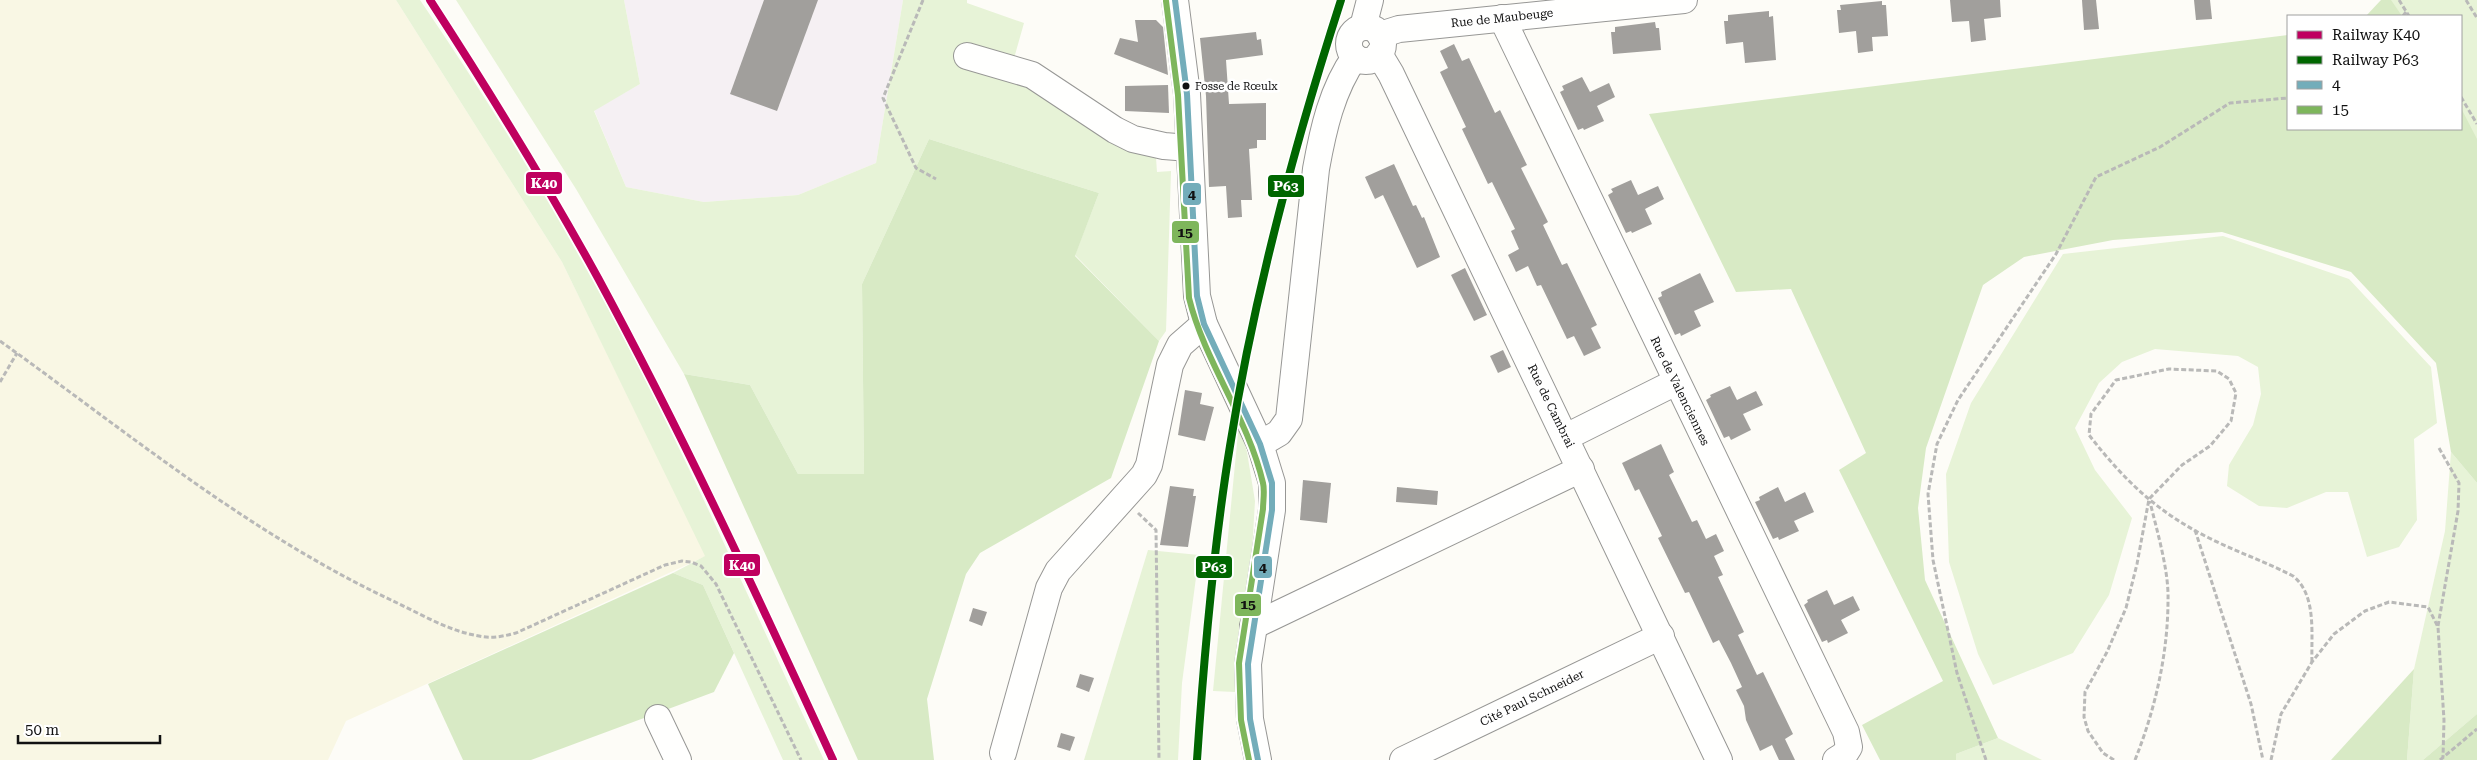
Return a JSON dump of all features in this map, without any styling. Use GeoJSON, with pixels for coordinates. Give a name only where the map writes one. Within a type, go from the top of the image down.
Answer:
{"type":"FeatureCollection","features":[{"type":"Feature","properties":{"kind":"street"},"geometry":{"type":"LineString","coordinates":[[1175,0],[1187,94],[1196,282],[1204,324],[1260,444],[1272,483],[1272,510],[1248,664],[1247,691],[1258,760]]}},
{"type":"Feature","properties":{"kind":"street"},"geometry":{"type":"LineString","coordinates":[[1260,444],[1279,433],[1289,419],[1316,169],[1332,107],[1344,72],[1369,43],[1370,0]]}},
{"type":"Feature","properties":{"kind":"street","name":"Rue de Maubeuge"},"geometry":{"type":"LineString","coordinates":[[1369,43],[1394,30],[1684,0]]}},
{"type":"Feature","properties":{"kind":"street","name":"Rue de Valenciennes"},"geometry":{"type":"LineString","coordinates":[[1502,18],[1846,732],[1848,752],[1836,760]]}},
{"type":"Feature","properties":{"kind":"street","name":"Rue de Cambrai"},"geometry":{"type":"LineString","coordinates":[[1369,43],[1391,74],[1662,636],[1719,760]]}},
{"type":"Feature","properties":{"kind":"street"},"geometry":{"type":"LineString","coordinates":[[967,56],[1032,75],[1133,140],[1164,146],[1189,148]]}},
{"type":"Feature","properties":{"kind":"street"},"geometry":{"type":"LineString","coordinates":[[1003,753],[1049,588],[1064,563],[1138,483],[1149,465],[1166,376],[1174,354],[1186,338],[1204,324]]}},
{"type":"Feature","properties":{"kind":"street"},"geometry":{"type":"LineString","coordinates":[[1566,437],[1676,382]]}},
{"type":"Feature","properties":{"kind":"street"},"geometry":{"type":"LineString","coordinates":[[1253,626],[1581,469]]}},
{"type":"Feature","properties":{"kind":"street","name":"Cité Paul Schneider"},"geometry":{"type":"LineString","coordinates":[[1403,760],[1662,636]]}},
{"type":"Feature","properties":{"kind":"street"},"geometry":{"type":"LineString","coordinates":[[658,718],[678,760]]}},
{"type":"Feature","properties":{"kind":"path"},"geometry":{"type":"LineString","coordinates":[[923,0],[883,98],[916,168],[936,179]]}},
{"type":"Feature","properties":{"kind":"path"},"geometry":{"type":"LineString","coordinates":[[2399,0],[2408,14]]}},
{"type":"Feature","properties":{"kind":"path"},"geometry":{"type":"LineString","coordinates":[[2466,0],[2477,18]]}},
{"type":"Feature","properties":{"kind":"path"},"geometry":{"type":"LineString","coordinates":[[1986,760],[1956,672],[1933,560],[1928,494],[1937,444],[1958,400],[2056,254],[2096,177],[2160,148],[2230,103],[2287,98]]}},
{"type":"Feature","properties":{"kind":"path"},"geometry":{"type":"LineString","coordinates":[[2462,98],[2477,124]]}},
{"type":"Feature","properties":{"kind":"path"},"geometry":{"type":"LineString","coordinates":[[0,341],[207,492],[279,539],[356,584],[468,634],[491,637],[516,634],[665,565],[682,561],[701,566],[709,574],[722,594],[800,760]]}},
{"type":"Feature","properties":{"kind":"path"},"geometry":{"type":"LineString","coordinates":[[0,382],[17,353]]}},
{"type":"Feature","properties":{"kind":"path"},"geometry":{"type":"LineString","coordinates":[[2114,760],[2103,753],[2088,731],[2084,717],[2085,692],[2107,652],[2126,608],[2138,564],[2149,499],[2182,465],[2210,446],[2231,421],[2236,393],[2229,379],[2217,372],[2169,369],[2116,380],[2091,414],[2089,435],[2115,468],[2135,489],[2149,499],[2209,538],[2268,563],[2304,584],[2312,615],[2312,662]]}},
{"type":"Feature","properties":{"kind":"path"},"geometry":{"type":"LineString","coordinates":[[2439,448],[2459,482],[2458,511],[2438,627],[2444,720],[2441,759]]}},
{"type":"Feature","properties":{"kind":"path"},"geometry":{"type":"LineString","coordinates":[[1124,499],[1156,530],[1159,760]]}},
{"type":"Feature","properties":{"kind":"path"},"geometry":{"type":"LineString","coordinates":[[2135,760],[2153,713],[2164,643],[2168,598],[2159,538],[2149,499]]}},
{"type":"Feature","properties":{"kind":"path"},"geometry":{"type":"LineString","coordinates":[[2195,530],[2251,704],[2263,760]]}},
{"type":"Feature","properties":{"kind":"path"},"geometry":{"type":"LineString","coordinates":[[2271,760],[2281,714],[2312,662],[2334,634],[2365,611],[2389,602],[2428,607],[2438,627]]}},
{"type":"Feature","properties":{"kind":"path"},"geometry":{"type":"LineString","coordinates":[[2441,759],[2477,729]]}},
{"type":"Feature","properties":{"kind":"shaded area"},"geometry":{"type":"Polygon","coordinates":[[[0,0],[396,0],[562,262],[706,556],[346,721],[328,760],[0,760],[0,0]]]}},
{"type":"Feature","properties":{"kind":"shaded area"},"geometry":{"type":"Polygon","coordinates":[[[624,0],[903,0],[876,163],[798,195],[704,202],[626,187],[594,110],[640,84],[624,0]]]}},
{"type":"Feature","properties":{"kind":"green space"},"geometry":{"type":"Polygon","coordinates":[[[396,0],[420,0],[507,134],[613,317],[686,462],[824,760],[783,760],[703,585],[673,573],[705,556],[562,262],[396,0]]]}},
{"type":"Feature","properties":{"kind":"green space"},"geometry":{"type":"Polygon","coordinates":[[[456,0],[624,0],[640,84],[594,111],[626,187],[704,202],[798,195],[876,163],[903,0],[967,0],[967,3],[1024,23],[1009,76],[1156,158],[1157,172],[1171,171],[1166,331],[1159,341],[1075,255],[1099,193],[929,139],[862,284],[864,474],[798,474],[750,385],[684,374],[576,189],[456,0]]]}},
{"type":"Feature","properties":{"kind":"green space"},"geometry":{"type":"Polygon","coordinates":[[[2381,0],[2391,0],[2401,15],[2367,15],[2381,0]]]}},
{"type":"Feature","properties":{"kind":"green space"},"geometry":{"type":"Polygon","coordinates":[[[2390,0],[2477,0],[2477,149],[2462,123],[2462,15],[2398,15],[2390,0]]]}},
{"type":"Feature","properties":{"kind":"green space"},"geometry":{"type":"Polygon","coordinates":[[[2287,35],[2287,130],[2462,130],[2462,110],[2477,139],[2477,483],[2451,452],[2436,363],[2351,272],[2222,232],[2113,240],[2024,257],[1983,285],[1926,448],[1918,508],[1925,580],[1998,738],[1956,754],[1956,760],[1880,760],[1862,725],[1943,681],[1839,470],[1866,453],[1791,289],[1736,292],[1649,114],[2287,35]]]}},
{"type":"Feature","properties":{"kind":"green space"},"geometry":{"type":"Polygon","coordinates":[[[929,139],[1099,193],[1075,256],[1159,341],[1111,478],[980,553],[966,574],[927,699],[934,760],[858,760],[684,374],[750,385],[798,474],[864,474],[862,284],[929,139]]]}},
{"type":"Feature","properties":{"kind":"green space"},"geometry":{"type":"Polygon","coordinates":[[[2223,236],[2349,279],[2431,367],[2437,423],[2414,439],[2417,520],[2399,547],[2367,557],[2348,492],[2326,492],[2287,508],[2259,506],[2227,486],[2229,465],[2253,425],[2261,394],[2258,367],[2238,356],[2155,349],[2122,362],[2099,383],[2075,428],[2095,470],[2132,518],[2109,595],[2073,653],[1993,685],[1978,654],[1949,562],[1946,474],[1971,403],[2063,254],[2223,236]]]}},
{"type":"Feature","properties":{"kind":"green space"},"geometry":{"type":"Polygon","coordinates":[[[1239,423],[1247,452],[1255,501],[1252,552],[1238,637],[1235,692],[1213,691],[1239,423]]]}},
{"type":"Feature","properties":{"kind":"green space"},"geometry":{"type":"Polygon","coordinates":[[[2451,452],[2477,483],[2477,714],[2423,760],[2407,760],[2414,669],[2445,531],[2451,452]]]}},
{"type":"Feature","properties":{"kind":"green space"},"geometry":{"type":"Polygon","coordinates":[[[1148,550],[1199,555],[1182,683],[1178,760],[1084,760],[1148,550]]]}},
{"type":"Feature","properties":{"kind":"green space"},"geometry":{"type":"Polygon","coordinates":[[[673,573],[703,585],[734,653],[714,692],[531,760],[463,760],[428,684],[673,573]]]}},
{"type":"Feature","properties":{"kind":"green space"},"geometry":{"type":"Polygon","coordinates":[[[2414,669],[2407,760],[2331,760],[2414,669]]]}},
{"type":"Feature","properties":{"kind":"green space"},"geometry":{"type":"Polygon","coordinates":[[[2477,714],[2477,760],[2423,760],[2477,714]]]}},
{"type":"Feature","properties":{"kind":"green space"},"geometry":{"type":"Polygon","coordinates":[[[1998,738],[2042,760],[1956,760],[1956,754],[1998,738]]]}},
{"type":"Feature","properties":{"kind":"building"},"geometry":{"type":"Polygon","coordinates":[[[764,0],[818,0],[777,111],[730,94],[764,0]]]}},
{"type":"Feature","properties":{"kind":"building"},"geometry":{"type":"Polygon","coordinates":[[[1950,0],[2000,0],[2001,17],[1984,19],[1986,40],[1971,42],[1969,21],[1952,22],[1950,0]]]}},
{"type":"Feature","properties":{"kind":"building"},"geometry":{"type":"Polygon","coordinates":[[[2082,0],[2096,0],[2099,29],[2084,30],[2082,0]]]}},
{"type":"Feature","properties":{"kind":"building"},"geometry":{"type":"Polygon","coordinates":[[[2194,0],[2210,0],[2212,19],[2196,20],[2194,0]]]}},
{"type":"Feature","properties":{"kind":"building"},"geometry":{"type":"Polygon","coordinates":[[[1882,1],[1882,5],[1886,5],[1888,36],[1872,37],[1873,51],[1858,53],[1856,31],[1839,33],[1837,10],[1841,10],[1840,5],[1882,1]]]}},
{"type":"Feature","properties":{"kind":"building"},"geometry":{"type":"Polygon","coordinates":[[[1769,11],[1769,17],[1773,16],[1776,60],[1745,63],[1743,42],[1726,44],[1724,21],[1728,21],[1728,15],[1769,11]]]}},
{"type":"Feature","properties":{"kind":"building"},"geometry":{"type":"Polygon","coordinates":[[[1135,20],[1156,20],[1163,27],[1168,75],[1114,54],[1120,38],[1138,42],[1135,20]]]}},
{"type":"Feature","properties":{"kind":"building"},"geometry":{"type":"Polygon","coordinates":[[[1655,22],[1656,28],[1659,28],[1661,50],[1613,54],[1611,32],[1615,32],[1615,27],[1655,22]]]}},
{"type":"Feature","properties":{"kind":"building"},"geometry":{"type":"Polygon","coordinates":[[[1256,32],[1257,40],[1261,39],[1263,55],[1226,60],[1229,104],[1266,103],[1266,140],[1257,140],[1257,148],[1249,149],[1252,200],[1241,200],[1242,217],[1228,218],[1226,186],[1209,187],[1206,96],[1200,38],[1256,32]]]}},
{"type":"Feature","properties":{"kind":"building"},"geometry":{"type":"Polygon","coordinates":[[[1454,44],[1462,61],[1469,58],[1495,113],[1500,110],[1527,165],[1521,168],[1548,222],[1543,225],[1562,265],[1567,263],[1597,325],[1591,328],[1601,348],[1584,356],[1574,336],[1567,339],[1541,285],[1537,286],[1528,266],[1516,272],[1508,255],[1519,249],[1511,231],[1515,229],[1492,182],[1488,184],[1462,129],[1466,127],[1440,72],[1448,68],[1440,51],[1454,44]]]}},
{"type":"Feature","properties":{"kind":"building"},"geometry":{"type":"Polygon","coordinates":[[[1582,77],[1590,92],[1609,83],[1615,97],[1597,106],[1604,121],[1584,130],[1583,128],[1578,130],[1560,92],[1564,90],[1562,86],[1582,77]]]}},
{"type":"Feature","properties":{"kind":"building"},"geometry":{"type":"Polygon","coordinates":[[[1168,85],[1169,113],[1125,111],[1125,86],[1168,85]]]}},
{"type":"Feature","properties":{"kind":"building"},"geometry":{"type":"Polygon","coordinates":[[[1394,164],[1413,206],[1416,205],[1422,218],[1424,217],[1440,257],[1417,268],[1383,195],[1375,199],[1365,177],[1394,164]]]}},
{"type":"Feature","properties":{"kind":"building"},"geometry":{"type":"Polygon","coordinates":[[[1631,180],[1638,195],[1658,186],[1664,199],[1645,209],[1652,224],[1632,233],[1631,231],[1626,233],[1608,195],[1613,192],[1611,189],[1631,180]]]}},
{"type":"Feature","properties":{"kind":"building"},"geometry":{"type":"Polygon","coordinates":[[[1465,268],[1487,315],[1474,321],[1451,275],[1465,268]]]}},
{"type":"Feature","properties":{"kind":"building"},"geometry":{"type":"Polygon","coordinates":[[[1700,273],[1714,302],[1694,311],[1701,326],[1681,336],[1680,333],[1675,335],[1658,298],[1662,296],[1661,292],[1700,273]]]}},
{"type":"Feature","properties":{"kind":"building"},"geometry":{"type":"Polygon","coordinates":[[[1503,350],[1511,367],[1498,373],[1490,356],[1503,350]]]}},
{"type":"Feature","properties":{"kind":"building"},"geometry":{"type":"Polygon","coordinates":[[[1730,386],[1737,400],[1756,391],[1763,405],[1743,414],[1751,430],[1731,440],[1729,436],[1724,438],[1706,400],[1711,397],[1710,395],[1730,386]]]}},
{"type":"Feature","properties":{"kind":"building"},"geometry":{"type":"Polygon","coordinates":[[[1185,390],[1202,393],[1200,404],[1214,407],[1205,441],[1178,435],[1185,390]]]}},
{"type":"Feature","properties":{"kind":"building"},"geometry":{"type":"Polygon","coordinates":[[[1661,444],[1674,472],[1669,475],[1692,522],[1697,520],[1706,539],[1716,534],[1724,551],[1714,556],[1723,575],[1718,577],[1744,632],[1738,635],[1757,675],[1763,672],[1793,734],[1785,739],[1795,760],[1779,760],[1772,745],[1760,751],[1746,720],[1744,706],[1736,690],[1742,687],[1731,663],[1719,640],[1713,643],[1689,592],[1685,593],[1658,538],[1662,536],[1639,489],[1635,491],[1622,463],[1661,444]]]}},
{"type":"Feature","properties":{"kind":"building"},"geometry":{"type":"Polygon","coordinates":[[[1303,480],[1331,483],[1327,523],[1300,520],[1303,480]]]}},
{"type":"Feature","properties":{"kind":"building"},"geometry":{"type":"Polygon","coordinates":[[[1170,486],[1194,489],[1193,496],[1196,496],[1188,547],[1160,545],[1170,486]]]}},
{"type":"Feature","properties":{"kind":"building"},"geometry":{"type":"Polygon","coordinates":[[[1397,487],[1438,491],[1437,505],[1396,502],[1397,487]]]}},
{"type":"Feature","properties":{"kind":"building"},"geometry":{"type":"Polygon","coordinates":[[[1778,487],[1785,502],[1805,492],[1814,512],[1794,521],[1799,531],[1779,540],[1778,537],[1773,539],[1755,502],[1760,500],[1759,497],[1778,487]]]}},
{"type":"Feature","properties":{"kind":"building"},"geometry":{"type":"Polygon","coordinates":[[[1827,590],[1834,605],[1853,596],[1860,610],[1841,620],[1848,633],[1828,643],[1827,640],[1822,642],[1804,605],[1808,602],[1807,600],[1827,590]]]}},
{"type":"Feature","properties":{"kind":"building"},"geometry":{"type":"Polygon","coordinates":[[[973,608],[987,612],[982,626],[969,621],[973,608]]]}},
{"type":"Feature","properties":{"kind":"building"},"geometry":{"type":"Polygon","coordinates":[[[1080,674],[1094,678],[1089,692],[1076,687],[1080,674]]]}},
{"type":"Feature","properties":{"kind":"building"},"geometry":{"type":"Polygon","coordinates":[[[1061,733],[1075,737],[1070,751],[1057,747],[1061,733]]]}},
{"type":"Feature","properties":{"kind":"rail line","name":"K40"},"geometry":{"type":"LineString","coordinates":[[430,0],[538,172],[598,278],[660,397],[719,517],[833,760]]}},
{"type":"Feature","properties":{"kind":"rail line","name":"P63"},"geometry":{"type":"LineString","coordinates":[[1197,760],[1214,563],[1224,485],[1240,389],[1263,277],[1277,221],[1307,110],[1341,0]]}},
{"type":"Feature","properties":{"kind":"transit line","name":"4"},"geometry":{"type":"LineString","coordinates":[[1175,0],[1187,94],[1197,296],[1204,324],[1260,444],[1272,483],[1272,510],[1248,664],[1250,719],[1258,760]]}},
{"type":"Feature","properties":{"kind":"transit line","name":"15"},"geometry":{"type":"LineString","coordinates":[[1166,1],[1178,95],[1189,298],[1205,345],[1247,436],[1264,486],[1263,509],[1239,663],[1241,720],[1249,760]]}},
{"type":"Feature","properties":{"kind":"place","name":"Fosse de Rœulx"},"geometry":{"type":"Point","coordinates":[1186,86]}}]}
